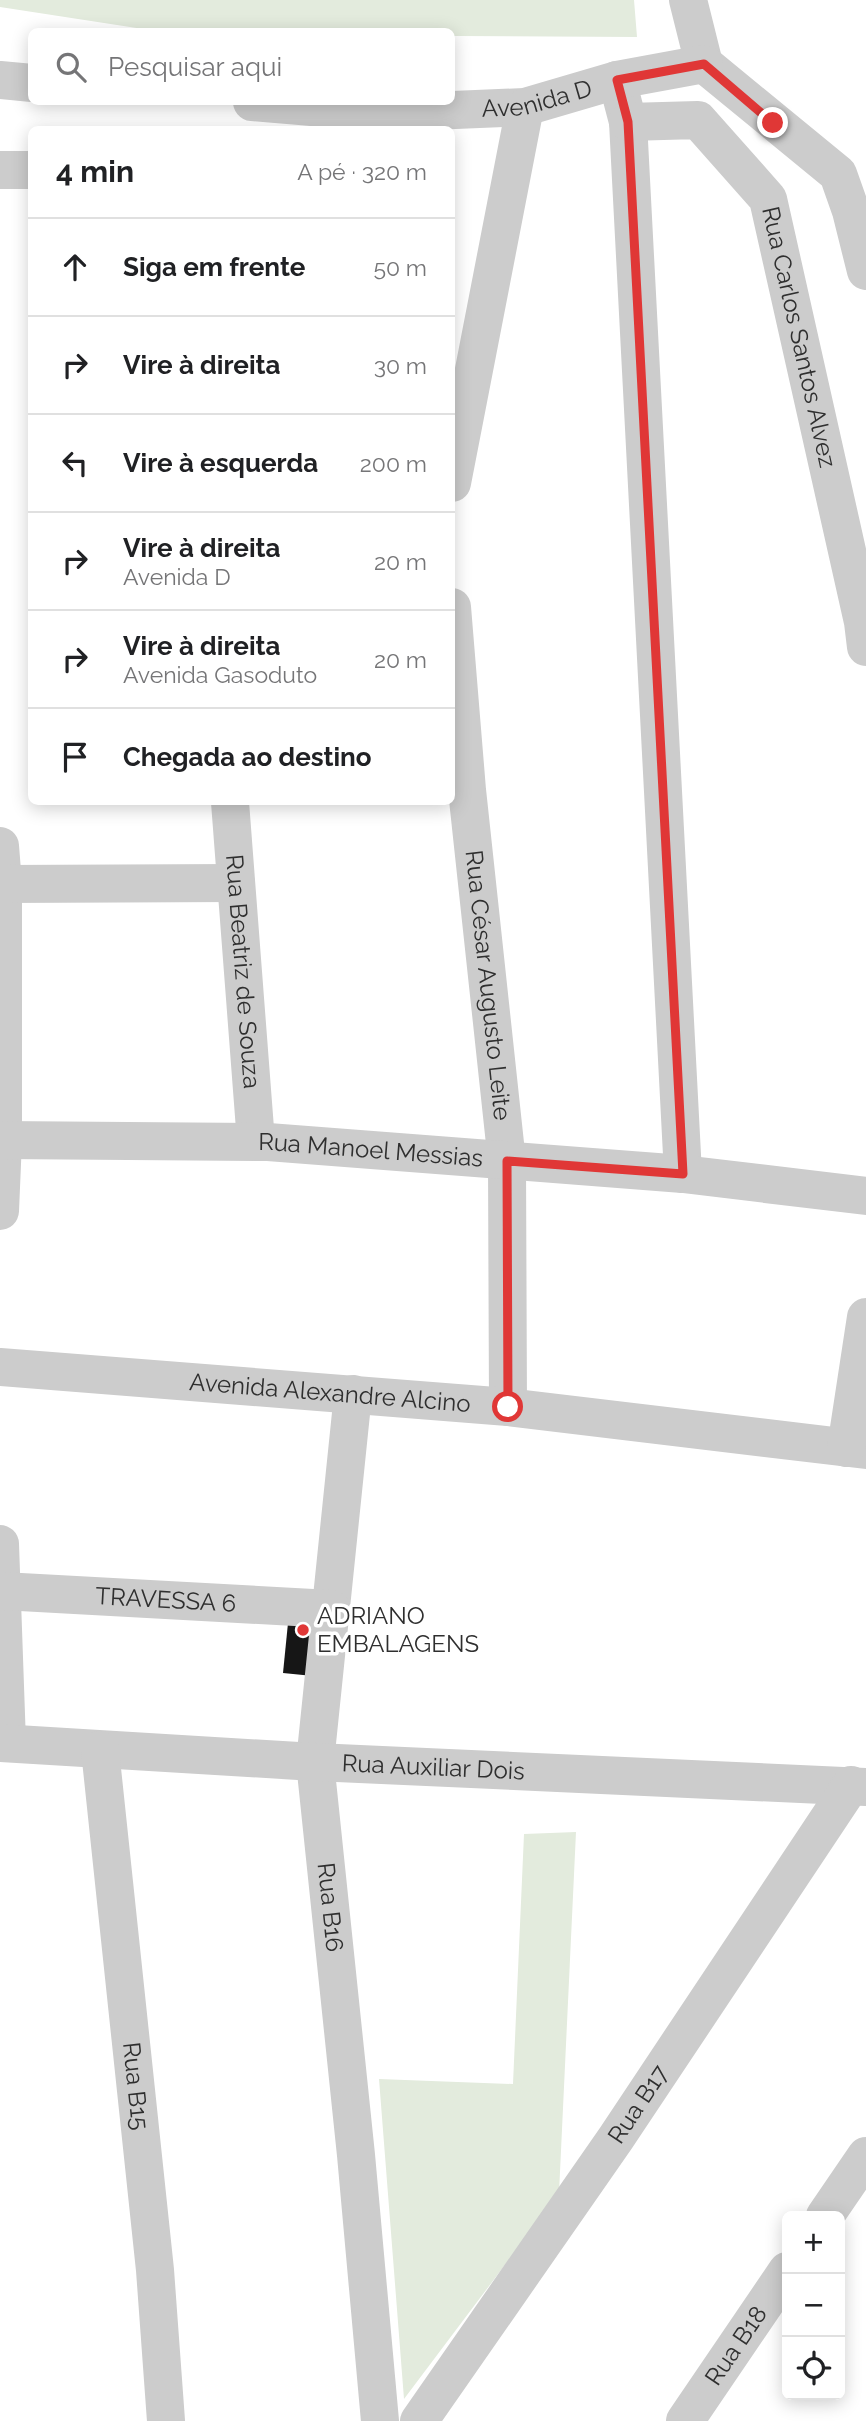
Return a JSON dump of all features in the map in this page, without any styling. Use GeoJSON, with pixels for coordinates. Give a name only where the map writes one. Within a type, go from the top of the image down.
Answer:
{"type":"FeatureCollection","features":[{"type":"Feature","properties":{"kind":"street"},"geometry":{"type":"LineString","coordinates":[[688,0],[704,64],[838,174],[851,211],[866,271]]}},
{"type":"Feature","properties":{"kind":"street","name":"Avenida D"},"geometry":{"type":"LineString","coordinates":[[273,105],[383,121],[525,107],[617,80],[704,64]]}},
{"type":"Feature","properties":{"kind":"street"},"geometry":{"type":"LineString","coordinates":[[0,80],[28,83]]}},
{"type":"Feature","properties":{"kind":"street"},"geometry":{"type":"LineString","coordinates":[[617,80],[628,122],[683,1174]]}},
{"type":"Feature","properties":{"kind":"street"},"geometry":{"type":"LineString","coordinates":[[455,468],[525,107]]}},
{"type":"Feature","properties":{"kind":"street","name":"Rua Carlos Santos Alvez"},"geometry":{"type":"LineString","coordinates":[[628,122],[698,120],[768,199],[863,622],[866,647]]}},
{"type":"Feature","properties":{"kind":"street"},"geometry":{"type":"LineString","coordinates":[[851,211],[866,168]]}},
{"type":"Feature","properties":{"kind":"street"},"geometry":{"type":"LineString","coordinates":[[0,170],[28,170]]}},
{"type":"Feature","properties":{"kind":"street","name":"Rua César Augusto Leite"},"geometry":{"type":"LineString","coordinates":[[455,644],[467,790],[507,1161],[508,1407]]}},
{"type":"Feature","properties":{"kind":"street","name":"Rua Beatriz de Souza"},"geometry":{"type":"LineString","coordinates":[[230,805],[256,1142]]}},
{"type":"Feature","properties":{"kind":"street"},"geometry":{"type":"LineString","coordinates":[[0,846],[3,884],[0,1211]]}},
{"type":"Feature","properties":{"kind":"street"},"geometry":{"type":"LineString","coordinates":[[3,884],[236,883]]}},
{"type":"Feature","properties":{"kind":"street","name":"Rua Manoel Messias"},"geometry":{"type":"LineString","coordinates":[[1,1140],[256,1142],[683,1174],[866,1196]]}},
{"type":"Feature","properties":{"kind":"street"},"geometry":{"type":"LineString","coordinates":[[856,1449],[866,1317]]}},
{"type":"Feature","properties":{"kind":"street","name":"Avenida Alexandre Alcino"},"geometry":{"type":"LineString","coordinates":[[0,1367],[508,1407],[856,1449]]}},
{"type":"Feature","properties":{"kind":"street","name":"Rua B16"},"geometry":{"type":"LineString","coordinates":[[353,1394],[314,1762],[356,2154],[380,2421]]}},
{"type":"Feature","properties":{"kind":"street"},"geometry":{"type":"LineString","coordinates":[[0,1544],[4,1743]]}},
{"type":"Feature","properties":{"kind":"street","name":"TRAVESSA 6"},"geometry":{"type":"LineString","coordinates":[[2,1591],[331,1609]]}},
{"type":"Feature","properties":{"kind":"street","name":"Rua Auxiliar Dois"},"geometry":{"type":"LineString","coordinates":[[4,1743],[314,1762],[858,1786]]}},
{"type":"Feature","properties":{"kind":"street","name":"Rua B15"},"geometry":{"type":"LineString","coordinates":[[100,1750],[155,2270],[166,2421]]}},
{"type":"Feature","properties":{"kind":"street","name":"Rua B17"},"geometry":{"type":"LineString","coordinates":[[419,2421],[858,1786]]}},
{"type":"Feature","properties":{"kind":"street"},"geometry":{"type":"LineString","coordinates":[[828,2211],[866,2156]]}},
{"type":"Feature","properties":{"kind":"street","name":"Rua B18"},"geometry":{"type":"LineString","coordinates":[[685,2421],[785,2274]]}},
{"type":"Feature","properties":{"kind":"shaded area"},"geometry":{"type":"Polygon","coordinates":[[[0,0],[634,0],[637,37],[455,36],[455,28],[136,28],[0,7],[0,0]]]}},
{"type":"Feature","properties":{"kind":"shaded area"},"geometry":{"type":"Polygon","coordinates":[[[576,1832],[559,2193],[404,2399],[379,2079],[513,2084],[524,1834],[576,1832]]]}},
{"type":"Feature","properties":{"kind":"building"},"geometry":{"type":"Polygon","coordinates":[[[289,1613],[320,1616],[313,1676],[283,1673],[289,1613]]]}},
{"type":"Feature","properties":{"kind":"place","name":"ADRIANO EMBALAGENS"},"geometry":{"type":"Point","coordinates":[303,1630]}},
{"type":"Feature","properties":{"kind":"route"},"geometry":{"type":"LineString","coordinates":[[508,1407],[507,1161],[683,1174],[628,122],[617,80],[704,64],[773,123]]}}]}
